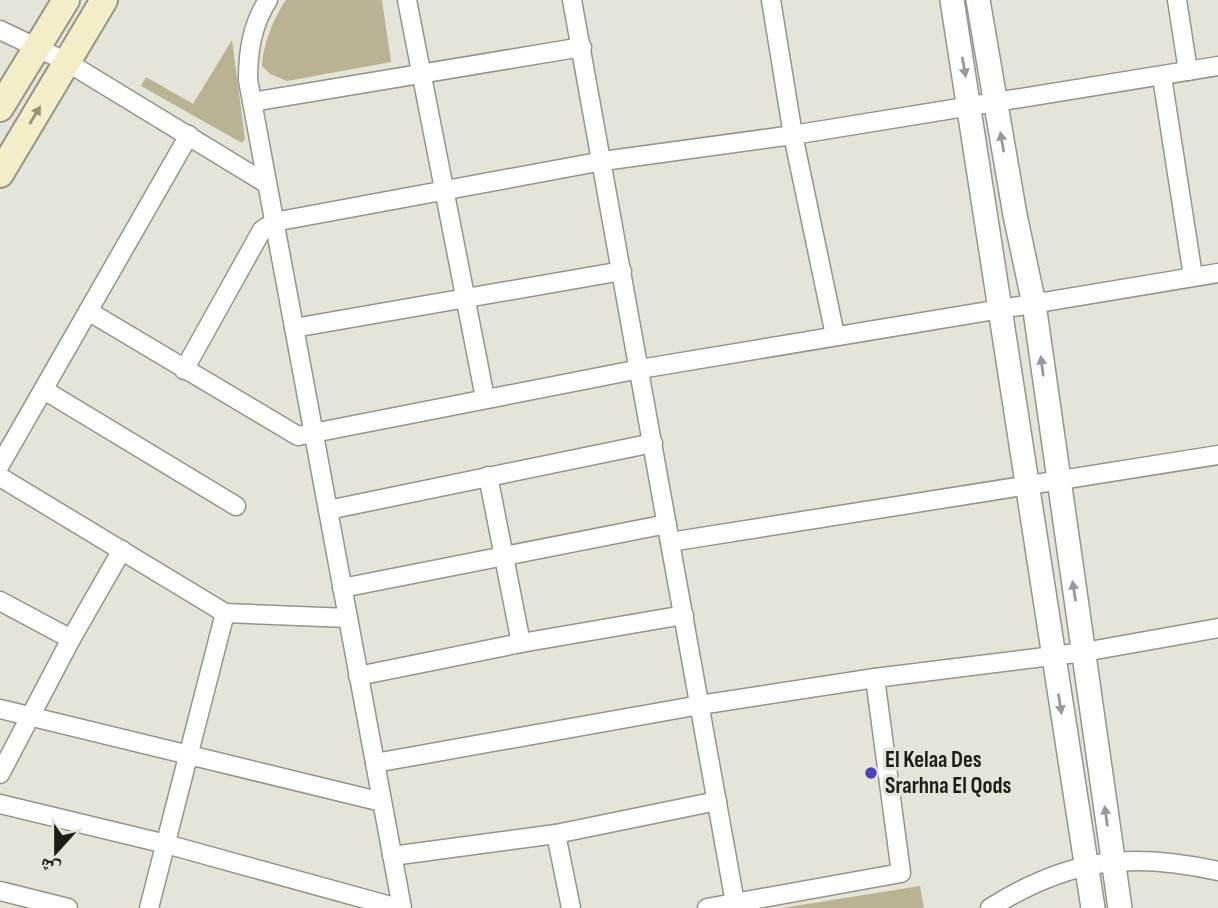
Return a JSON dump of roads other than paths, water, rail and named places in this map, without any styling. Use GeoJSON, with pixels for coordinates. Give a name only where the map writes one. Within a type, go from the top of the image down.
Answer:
{"type":"FeatureCollection","features":[{"type":"Feature","properties":{"kind":"main road"},"geometry":{"type":"LineString","coordinates":[[0,108],[66,0]]}},
{"type":"Feature","properties":{"kind":"main road"},"geometry":{"type":"LineString","coordinates":[[0,174],[104,0]]}},
{"type":"Feature","properties":{"kind":"street"},"geometry":{"type":"LineString","coordinates":[[0,804],[166,844],[400,908],[251,102],[248,52],[268,0]]}},
{"type":"Feature","properties":{"kind":"street"},"geometry":{"type":"LineString","coordinates":[[407,0],[485,398]]}},
{"type":"Feature","properties":{"kind":"street"},"geometry":{"type":"LineString","coordinates":[[572,0],[735,906]]}},
{"type":"Feature","properties":{"kind":"street"},"geometry":{"type":"LineString","coordinates":[[771,0],[793,135],[835,335]]}},
{"type":"Feature","properties":{"kind":"street"},"geometry":{"type":"LineString","coordinates":[[952,0],[971,105],[998,311],[1093,908]]}},
{"type":"Feature","properties":{"kind":"street"},"geometry":{"type":"LineString","coordinates":[[978,0],[1034,304],[1057,481],[1120,908]]}},
{"type":"Feature","properties":{"kind":"street"},"geometry":{"type":"LineString","coordinates":[[1177,0],[1188,71]]}},
{"type":"Feature","properties":{"kind":"street"},"geometry":{"type":"LineString","coordinates":[[0,30],[67,62],[267,184]]}},
{"type":"Feature","properties":{"kind":"street"},"geometry":{"type":"LineString","coordinates":[[251,102],[582,47]]}},
{"type":"Feature","properties":{"kind":"street"},"geometry":{"type":"LineString","coordinates":[[184,370],[262,230],[274,222],[603,161],[793,135],[1218,66]]}},
{"type":"Feature","properties":{"kind":"street"},"geometry":{"type":"LineString","coordinates":[[1162,77],[1193,276]]}},
{"type":"Feature","properties":{"kind":"street"},"geometry":{"type":"LineString","coordinates":[[0,465],[189,135]]}},
{"type":"Feature","properties":{"kind":"street"},"geometry":{"type":"LineString","coordinates":[[294,328],[464,296],[622,271]]}},
{"type":"Feature","properties":{"kind":"street"},"geometry":{"type":"LineString","coordinates":[[88,311],[298,436],[640,369],[1218,273]]}},
{"type":"Feature","properties":{"kind":"street"},"geometry":{"type":"LineString","coordinates":[[44,390],[236,506]]}},
{"type":"Feature","properties":{"kind":"street"},"geometry":{"type":"LineString","coordinates":[[328,510],[653,443]]}},
{"type":"Feature","properties":{"kind":"street"},"geometry":{"type":"LineString","coordinates":[[342,588],[504,556],[1026,486],[1218,455]]}},
{"type":"Feature","properties":{"kind":"street"},"geometry":{"type":"LineString","coordinates":[[0,477],[225,613],[348,618]]}},
{"type":"Feature","properties":{"kind":"street"},"geometry":{"type":"LineString","coordinates":[[488,477],[522,643]]}},
{"type":"Feature","properties":{"kind":"street"},"geometry":{"type":"LineString","coordinates":[[0,774],[32,718],[71,639],[122,550]]}},
{"type":"Feature","properties":{"kind":"street"},"geometry":{"type":"LineString","coordinates":[[0,601],[71,639]]}},
{"type":"Feature","properties":{"kind":"street"},"geometry":{"type":"LineString","coordinates":[[149,908],[225,613]]}},
{"type":"Feature","properties":{"kind":"street"},"geometry":{"type":"LineString","coordinates":[[358,676],[522,643],[684,615]]}},
{"type":"Feature","properties":{"kind":"street"},"geometry":{"type":"LineString","coordinates":[[375,763],[700,705],[875,678],[1084,652],[1218,628]]}},
{"type":"Feature","properties":{"kind":"street"},"geometry":{"type":"LineString","coordinates":[[707,908],[735,906],[901,873],[875,678]]}},
{"type":"Feature","properties":{"kind":"street"},"geometry":{"type":"LineString","coordinates":[[0,709],[382,802]]}},
{"type":"Feature","properties":{"kind":"street"},"geometry":{"type":"LineString","coordinates":[[392,856],[556,834],[717,802]]}},
{"type":"Feature","properties":{"kind":"street"},"geometry":{"type":"LineString","coordinates":[[556,834],[571,908]]}},
{"type":"Feature","properties":{"kind":"street"},"geometry":{"type":"LineString","coordinates":[[990,908],[1027,885],[1085,865],[1113,861],[1173,861],[1218,871]]}},
{"type":"Feature","properties":{"kind":"street"},"geometry":{"type":"LineString","coordinates":[[0,891],[68,908]]}},
{"type":"Feature","properties":{"kind":"place","name":"El Kelaa Des Srarhna El Qods"},"geometry":{"type":"Point","coordinates":[871,773]}}]}
